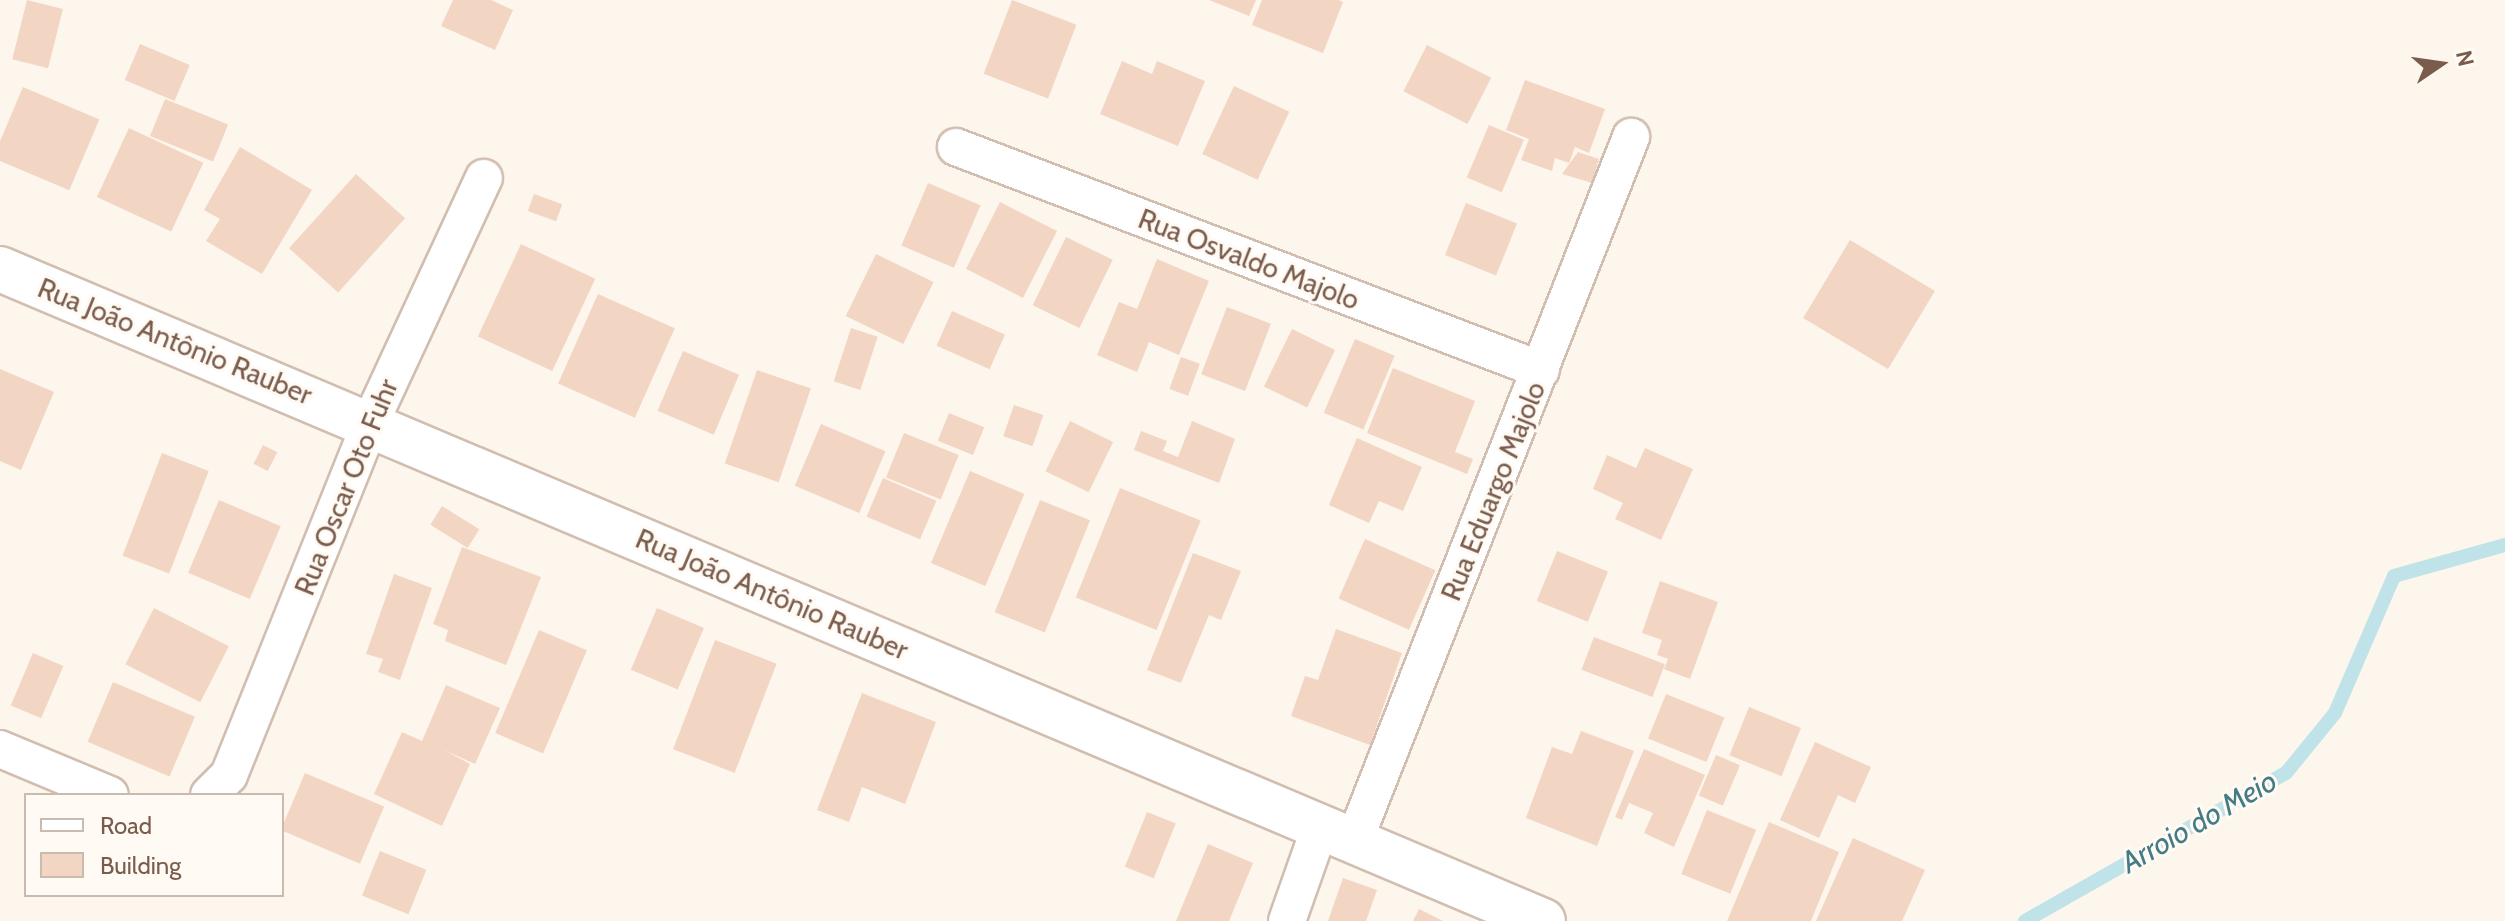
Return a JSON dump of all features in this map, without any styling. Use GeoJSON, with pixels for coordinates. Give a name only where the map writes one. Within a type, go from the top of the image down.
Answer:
{"type":"FeatureCollection","features":[{"type":"Feature","properties":{"kind":"street","name":"Rua Eduargo Majolo"},"geometry":{"type":"LineString","coordinates":[[1287,921],[1336,837],[1541,370],[1631,137]]}},
{"type":"Feature","properties":{"kind":"street","name":"Rua Osvaldo Majolo"},"geometry":{"type":"LineString","coordinates":[[956,147],[1541,370]]}},
{"type":"Feature","properties":{"kind":"street","name":"Rua Oscar Oto Fuhr"},"geometry":{"type":"LineString","coordinates":[[211,793],[229,775],[371,421],[484,178]]}},
{"type":"Feature","properties":{"kind":"street","name":"Rua João Antônio Rauber"},"geometry":{"type":"LineString","coordinates":[[0,269],[371,421],[1336,837],[1543,921]]}},
{"type":"Feature","properties":{"kind":"street"},"geometry":{"type":"LineString","coordinates":[[0,749],[105,793]]}},
{"type":"Feature","properties":{"kind":"building"},"geometry":{"type":"Polygon","coordinates":[[[27,0],[63,9],[48,68],[12,59],[27,0]]]}},
{"type":"Feature","properties":{"kind":"building"},"geometry":{"type":"Polygon","coordinates":[[[453,0],[491,0],[513,10],[495,50],[441,26],[453,0]]]}},
{"type":"Feature","properties":{"kind":"building"},"geometry":{"type":"Polygon","coordinates":[[[1012,0],[1076,25],[1048,98],[984,74],[1012,0]]]}},
{"type":"Feature","properties":{"kind":"building"},"geometry":{"type":"Polygon","coordinates":[[[1209,0],[1256,0],[1249,16],[1209,0]]]}},
{"type":"Feature","properties":{"kind":"building"},"geometry":{"type":"Polygon","coordinates":[[[1262,0],[1343,2],[1323,53],[1252,25],[1262,0]]]}},
{"type":"Feature","properties":{"kind":"building"},"geometry":{"type":"Polygon","coordinates":[[[140,44],[190,65],[174,101],[125,80],[140,44]]]}},
{"type":"Feature","properties":{"kind":"building"},"geometry":{"type":"Polygon","coordinates":[[[1427,45],[1491,78],[1468,124],[1403,91],[1427,45]]]}},
{"type":"Feature","properties":{"kind":"building"},"geometry":{"type":"Polygon","coordinates":[[[1122,61],[1152,74],[1157,61],[1205,81],[1178,146],[1100,114],[1122,61]]]}},
{"type":"Feature","properties":{"kind":"building"},"geometry":{"type":"Polygon","coordinates":[[[1525,80],[1605,109],[1589,153],[1575,147],[1569,163],[1555,158],[1552,171],[1521,160],[1529,139],[1506,130],[1525,80]]]}},
{"type":"Feature","properties":{"kind":"building"},"geometry":{"type":"Polygon","coordinates":[[[1234,86],[1289,112],[1258,180],[1202,154],[1234,86]]]}},
{"type":"Feature","properties":{"kind":"building"},"geometry":{"type":"Polygon","coordinates":[[[23,87],[99,119],[69,190],[0,161],[0,141],[23,87]]]}},
{"type":"Feature","properties":{"kind":"building"},"geometry":{"type":"Polygon","coordinates":[[[165,99],[228,124],[213,162],[150,136],[165,99]]]}},
{"type":"Feature","properties":{"kind":"building"},"geometry":{"type":"Polygon","coordinates":[[[1489,125],[1524,140],[1502,192],[1467,177],[1489,125]]]}},
{"type":"Feature","properties":{"kind":"building"},"geometry":{"type":"Polygon","coordinates":[[[129,128],[203,163],[171,232],[97,197],[129,128]]]}},
{"type":"Feature","properties":{"kind":"building"},"geometry":{"type":"Polygon","coordinates":[[[240,147],[312,190],[262,274],[206,241],[220,219],[204,210],[240,147]]]}},
{"type":"Feature","properties":{"kind":"building"},"geometry":{"type":"Polygon","coordinates":[[[1578,152],[1599,159],[1592,183],[1562,174],[1578,152]]]}},
{"type":"Feature","properties":{"kind":"building"},"geometry":{"type":"Polygon","coordinates":[[[356,174],[405,218],[338,292],[289,248],[356,174]]]}},
{"type":"Feature","properties":{"kind":"building"},"geometry":{"type":"Polygon","coordinates":[[[928,183],[980,205],[954,268],[901,246],[928,183]]]}},
{"type":"Feature","properties":{"kind":"building"},"geometry":{"type":"Polygon","coordinates":[[[534,194],[562,204],[556,221],[528,211],[534,194]]]}},
{"type":"Feature","properties":{"kind":"building"},"geometry":{"type":"Polygon","coordinates":[[[1000,202],[1057,231],[1023,298],[966,269],[1000,202]]]}},
{"type":"Feature","properties":{"kind":"building"},"geometry":{"type":"Polygon","coordinates":[[[1466,203],[1517,224],[1496,276],[1445,255],[1466,203]]]}},
{"type":"Feature","properties":{"kind":"building"},"geometry":{"type":"Polygon","coordinates":[[[1066,237],[1113,260],[1079,328],[1033,305],[1066,237]]]}},
{"type":"Feature","properties":{"kind":"building"},"geometry":{"type":"Polygon","coordinates":[[[1850,240],[1935,291],[1888,369],[1803,318],[1850,240]]]}},
{"type":"Feature","properties":{"kind":"building"},"geometry":{"type":"Polygon","coordinates":[[[521,244],[595,279],[552,371],[478,336],[521,244]]]}},
{"type":"Feature","properties":{"kind":"building"},"geometry":{"type":"Polygon","coordinates":[[[876,254],[934,282],[903,344],[846,316],[876,254]]]}},
{"type":"Feature","properties":{"kind":"building"},"geometry":{"type":"Polygon","coordinates":[[[1157,259],[1209,281],[1179,355],[1149,342],[1137,372],[1097,355],[1119,302],[1137,309],[1157,259]]]}},
{"type":"Feature","properties":{"kind":"building"},"geometry":{"type":"Polygon","coordinates":[[[598,294],[675,328],[635,418],[558,384],[598,294]]]}},
{"type":"Feature","properties":{"kind":"building"},"geometry":{"type":"Polygon","coordinates":[[[1227,307],[1271,324],[1245,391],[1201,374],[1227,307]]]}},
{"type":"Feature","properties":{"kind":"building"},"geometry":{"type":"Polygon","coordinates":[[[952,311],[1005,335],[990,369],[937,346],[952,311]]]}},
{"type":"Feature","properties":{"kind":"building"},"geometry":{"type":"Polygon","coordinates":[[[851,328],[878,337],[860,390],[834,381],[851,328]]]}},
{"type":"Feature","properties":{"kind":"building"},"geometry":{"type":"Polygon","coordinates":[[[1292,329],[1335,350],[1307,408],[1264,387],[1292,329]]]}},
{"type":"Feature","properties":{"kind":"building"},"geometry":{"type":"Polygon","coordinates":[[[1355,339],[1395,356],[1363,429],[1324,413],[1355,339]]]}},
{"type":"Feature","properties":{"kind":"building"},"geometry":{"type":"Polygon","coordinates":[[[683,351],[739,375],[714,435],[658,411],[683,351]]]}},
{"type":"Feature","properties":{"kind":"building"},"geometry":{"type":"Polygon","coordinates":[[[1181,357],[1200,364],[1188,396],[1169,389],[1181,357]]]}},
{"type":"Feature","properties":{"kind":"building"},"geometry":{"type":"Polygon","coordinates":[[[1393,368],[1475,401],[1455,452],[1473,459],[1467,474],[1367,433],[1393,368]]]}},
{"type":"Feature","properties":{"kind":"building"},"geometry":{"type":"Polygon","coordinates":[[[0,369],[54,392],[21,470],[0,461],[0,369]]]}},
{"type":"Feature","properties":{"kind":"building"},"geometry":{"type":"Polygon","coordinates":[[[757,370],[811,389],[779,482],[725,464],[757,370]]]}},
{"type":"Feature","properties":{"kind":"building"},"geometry":{"type":"Polygon","coordinates":[[[1014,405],[1043,415],[1033,446],[1003,436],[1014,405]]]}},
{"type":"Feature","properties":{"kind":"building"},"geometry":{"type":"Polygon","coordinates":[[[949,413],[984,427],[973,455],[938,441],[949,413]]]}},
{"type":"Feature","properties":{"kind":"building"},"geometry":{"type":"Polygon","coordinates":[[[1070,421],[1113,442],[1089,492],[1045,471],[1070,421]]]}},
{"type":"Feature","properties":{"kind":"building"},"geometry":{"type":"Polygon","coordinates":[[[1192,421],[1235,439],[1219,483],[1134,450],[1141,431],[1167,441],[1163,451],[1178,457],[1192,421]]]}},
{"type":"Feature","properties":{"kind":"building"},"geometry":{"type":"Polygon","coordinates":[[[821,424],[885,451],[859,513],[795,486],[821,424]]]}},
{"type":"Feature","properties":{"kind":"building"},"geometry":{"type":"Polygon","coordinates":[[[904,433],[959,455],[941,500],[886,478],[904,433]]]}},
{"type":"Feature","properties":{"kind":"building"},"geometry":{"type":"Polygon","coordinates":[[[1357,438],[1422,467],[1403,511],[1379,501],[1369,523],[1329,505],[1357,438]]]}},
{"type":"Feature","properties":{"kind":"building"},"geometry":{"type":"Polygon","coordinates":[[[263,445],[277,452],[268,471],[253,464],[263,445]]]}},
{"type":"Feature","properties":{"kind":"building"},"geometry":{"type":"Polygon","coordinates":[[[1645,448],[1693,469],[1661,540],[1615,519],[1623,503],[1593,489],[1607,455],[1636,468],[1645,448]]]}},
{"type":"Feature","properties":{"kind":"building"},"geometry":{"type":"Polygon","coordinates":[[[162,453],[209,471],[169,574],[123,556],[162,453]]]}},
{"type":"Feature","properties":{"kind":"building"},"geometry":{"type":"Polygon","coordinates":[[[970,471],[1024,494],[985,586],[931,563],[970,471]]]}},
{"type":"Feature","properties":{"kind":"building"},"geometry":{"type":"Polygon","coordinates":[[[883,478],[936,501],[920,539],[867,517],[883,478]]]}},
{"type":"Feature","properties":{"kind":"building"},"geometry":{"type":"Polygon","coordinates":[[[1120,488],[1201,521],[1156,630],[1076,597],[1120,488]]]}},
{"type":"Feature","properties":{"kind":"building"},"geometry":{"type":"Polygon","coordinates":[[[219,500],[281,526],[250,599],[188,573],[219,500]]]}},
{"type":"Feature","properties":{"kind":"building"},"geometry":{"type":"Polygon","coordinates":[[[1040,500],[1090,520],[1045,632],[995,612],[1040,500]]]}},
{"type":"Feature","properties":{"kind":"building"},"geometry":{"type":"Polygon","coordinates":[[[442,506],[479,529],[468,548],[430,525],[442,506]]]}},
{"type":"Feature","properties":{"kind":"building"},"geometry":{"type":"Polygon","coordinates":[[[1365,539],[1435,570],[1409,630],[1339,598],[1365,539]]]}},
{"type":"Feature","properties":{"kind":"building"},"geometry":{"type":"Polygon","coordinates":[[[462,547],[541,577],[506,665],[445,641],[448,630],[433,624],[462,547]]]}},
{"type":"Feature","properties":{"kind":"building"},"geometry":{"type":"Polygon","coordinates":[[[1557,551],[1608,572],[1588,622],[1537,601],[1557,551]]]}},
{"type":"Feature","properties":{"kind":"building"},"geometry":{"type":"Polygon","coordinates":[[[1193,553],[1241,571],[1221,620],[1209,615],[1181,683],[1147,670],[1193,553]]]}},
{"type":"Feature","properties":{"kind":"building"},"geometry":{"type":"Polygon","coordinates":[[[394,574],[432,588],[400,680],[378,672],[383,659],[366,654],[394,574]]]}},
{"type":"Feature","properties":{"kind":"building"},"geometry":{"type":"Polygon","coordinates":[[[1660,581],[1718,602],[1690,679],[1664,669],[1668,659],[1657,655],[1662,640],[1642,633],[1660,581]]]}},
{"type":"Feature","properties":{"kind":"building"},"geometry":{"type":"Polygon","coordinates":[[[154,608],[229,646],[200,702],[125,664],[154,608]]]}},
{"type":"Feature","properties":{"kind":"building"},"geometry":{"type":"Polygon","coordinates":[[[657,608],[704,628],[678,690],[631,670],[657,608]]]}},
{"type":"Feature","properties":{"kind":"building"},"geometry":{"type":"Polygon","coordinates":[[[1336,629],[1402,653],[1370,745],[1291,716],[1305,676],[1318,680],[1336,629]]]}},
{"type":"Feature","properties":{"kind":"building"},"geometry":{"type":"Polygon","coordinates":[[[539,630],[587,650],[543,753],[495,733],[539,630]]]}},
{"type":"Feature","properties":{"kind":"building"},"geometry":{"type":"Polygon","coordinates":[[[1594,637],[1665,664],[1652,697],[1581,670],[1594,637]]]}},
{"type":"Feature","properties":{"kind":"building"},"geometry":{"type":"Polygon","coordinates":[[[715,640],[777,664],[735,773],[673,749],[715,640]]]}},
{"type":"Feature","properties":{"kind":"building"},"geometry":{"type":"Polygon","coordinates":[[[33,653],[63,666],[41,718],[11,705],[33,653]]]}},
{"type":"Feature","properties":{"kind":"building"},"geometry":{"type":"Polygon","coordinates":[[[113,682],[195,717],[170,777],[88,742],[113,682]]]}},
{"type":"Feature","properties":{"kind":"building"},"geometry":{"type":"Polygon","coordinates":[[[446,685],[500,708],[475,764],[444,750],[470,764],[442,826],[374,794],[402,732],[422,741],[446,685]]]}},
{"type":"Feature","properties":{"kind":"building"},"geometry":{"type":"Polygon","coordinates":[[[862,693],[936,722],[905,804],[862,787],[849,822],[817,810],[862,693]]]}},
{"type":"Feature","properties":{"kind":"building"},"geometry":{"type":"Polygon","coordinates":[[[1666,694],[1724,718],[1706,762],[1648,739],[1666,694]]]}},
{"type":"Feature","properties":{"kind":"building"},"geometry":{"type":"Polygon","coordinates":[[[1749,707],[1801,728],[1781,776],[1730,755],[1749,707]]]}},
{"type":"Feature","properties":{"kind":"building"},"geometry":{"type":"Polygon","coordinates":[[[1581,731],[1634,751],[1597,846],[1526,818],[1552,747],[1572,754],[1581,731]]]}},
{"type":"Feature","properties":{"kind":"building"},"geometry":{"type":"Polygon","coordinates":[[[1815,742],[1871,767],[1855,803],[1838,795],[1819,838],[1780,820],[1815,742]]]}},
{"type":"Feature","properties":{"kind":"building"},"geometry":{"type":"Polygon","coordinates":[[[1644,749],[1705,775],[1674,847],[1644,833],[1653,813],[1629,803],[1622,820],[1615,817],[1644,749]]]}},
{"type":"Feature","properties":{"kind":"building"},"geometry":{"type":"Polygon","coordinates":[[[1716,755],[1740,765],[1723,806],[1699,796],[1716,755]]]}},
{"type":"Feature","properties":{"kind":"building"},"geometry":{"type":"Polygon","coordinates":[[[305,773],[384,807],[360,864],[284,831],[284,822],[305,773]]]}},
{"type":"Feature","properties":{"kind":"building"},"geometry":{"type":"Polygon","coordinates":[[[1707,810],[1756,830],[1730,894],[1681,874],[1707,810]]]}},
{"type":"Feature","properties":{"kind":"building"},"geometry":{"type":"Polygon","coordinates":[[[1147,812],[1176,824],[1154,878],[1125,867],[1147,812]]]}},
{"type":"Feature","properties":{"kind":"building"},"geometry":{"type":"Polygon","coordinates":[[[1769,822],[1839,852],[1811,921],[1727,921],[1769,822]]]}},
{"type":"Feature","properties":{"kind":"building"},"geometry":{"type":"Polygon","coordinates":[[[1853,838],[1925,870],[1902,921],[1816,921],[1853,838]]]}},
{"type":"Feature","properties":{"kind":"building"},"geometry":{"type":"Polygon","coordinates":[[[1208,844],[1253,863],[1229,921],[1176,921],[1208,844]]]}},
{"type":"Feature","properties":{"kind":"building"},"geometry":{"type":"Polygon","coordinates":[[[380,851],[426,870],[408,914],[362,896],[380,851]]]}},
{"type":"Feature","properties":{"kind":"building"},"geometry":{"type":"Polygon","coordinates":[[[1343,878],[1377,890],[1366,921],[1328,921],[1343,878]]]}},
{"type":"Feature","properties":{"kind":"building"},"geometry":{"type":"Polygon","coordinates":[[[1419,909],[1443,921],[1413,921],[1419,909]]]}},
{"type":"Feature","properties":{"kind":"waterway","name":"Arroio do Meio"},"geometry":{"type":"LineString","coordinates":[[2025,921],[2286,773],[2335,713],[2394,576],[2505,545]]}}]}
